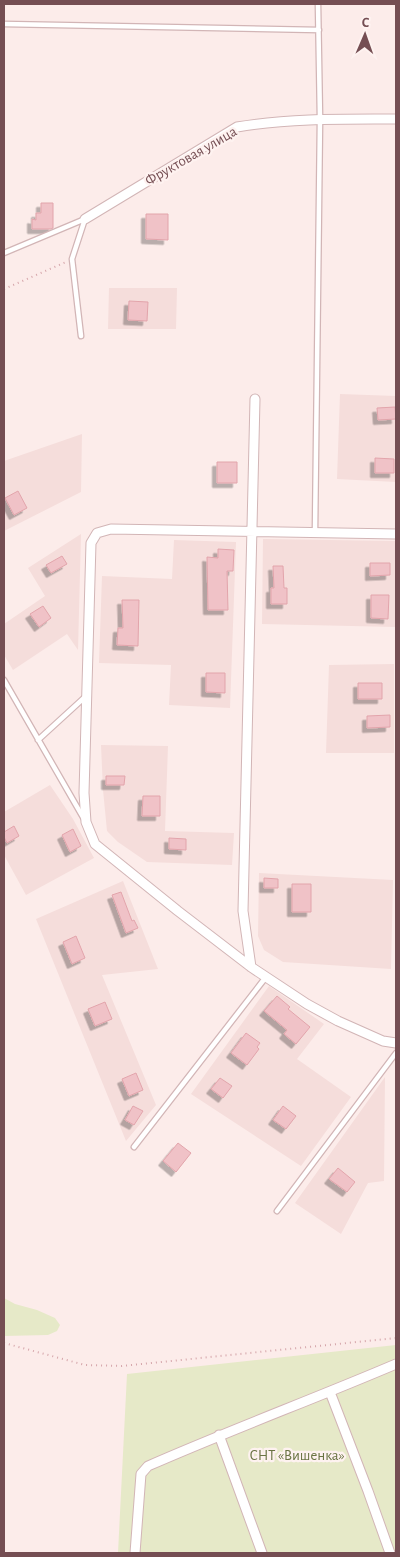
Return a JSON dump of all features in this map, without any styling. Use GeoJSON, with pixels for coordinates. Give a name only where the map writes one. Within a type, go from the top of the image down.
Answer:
{"type":"FeatureCollection","features":[{"type":"Feature","properties":{"kind":"street","name":"Фруктовая улица"},"geometry":{"type":"LineString","coordinates":[[85,219],[237,127],[262,123],[320,119],[396,119]]}},
{"type":"Feature","properties":{"kind":"street"},"geometry":{"type":"LineString","coordinates":[[251,967],[243,911],[255,399]]}},
{"type":"Feature","properties":{"kind":"street"},"geometry":{"type":"LineString","coordinates":[[396,534],[111,529],[97,533],[91,543],[84,793],[86,822],[95,844],[178,911],[251,967],[308,1004],[338,1021],[383,1041],[396,1044]]}},
{"type":"Feature","properties":{"kind":"street"},"geometry":{"type":"LineString","coordinates":[[135,1553],[141,1474],[148,1466],[219,1435],[396,1364]]}},
{"type":"Feature","properties":{"kind":"street"},"geometry":{"type":"LineString","coordinates":[[330,1392],[390,1553]]}},
{"type":"Feature","properties":{"kind":"street"},"geometry":{"type":"LineString","coordinates":[[219,1435],[262,1553]]}},
{"type":"Feature","properties":{"kind":"lane"},"geometry":{"type":"LineString","coordinates":[[315,533],[320,119],[318,4]]}},
{"type":"Feature","properties":{"kind":"lane"},"geometry":{"type":"LineString","coordinates":[[4,24],[319,30]]}},
{"type":"Feature","properties":{"kind":"lane"},"geometry":{"type":"LineString","coordinates":[[4,253],[85,219]]}},
{"type":"Feature","properties":{"kind":"lane"},"geometry":{"type":"LineString","coordinates":[[81,336],[72,260],[85,219]]}},
{"type":"Feature","properties":{"kind":"lane"},"geometry":{"type":"LineString","coordinates":[[4,680],[86,822]]}},
{"type":"Feature","properties":{"kind":"lane"},"geometry":{"type":"LineString","coordinates":[[38,740],[87,695]]}},
{"type":"Feature","properties":{"kind":"lane"},"geometry":{"type":"LineString","coordinates":[[134,1147],[266,977]]}},
{"type":"Feature","properties":{"kind":"lane"},"geometry":{"type":"LineString","coordinates":[[277,1212],[396,1053]]}},
{"type":"Feature","properties":{"kind":"path"},"geometry":{"type":"LineString","coordinates":[[4,289],[72,260]]}},
{"type":"Feature","properties":{"kind":"path"},"geometry":{"type":"LineString","coordinates":[[4,1343],[85,1365],[122,1366],[396,1338]]}},
{"type":"Feature","properties":{"kind":"shaded area"},"geometry":{"type":"Polygon","coordinates":[[[109,288],[177,288],[176,329],[108,329],[109,288]]]}},
{"type":"Feature","properties":{"kind":"shaded area"},"geometry":{"type":"Polygon","coordinates":[[[340,394],[396,396],[396,482],[337,479],[340,394]]]}},
{"type":"Feature","properties":{"kind":"shaded area"},"geometry":{"type":"Polygon","coordinates":[[[82,434],[81,492],[4,531],[4,461],[82,434]]]}},
{"type":"Feature","properties":{"kind":"shaded area"},"geometry":{"type":"Polygon","coordinates":[[[81,534],[78,650],[67,634],[13,670],[4,655],[4,624],[45,596],[28,568],[81,534]]]}},
{"type":"Feature","properties":{"kind":"shaded area"},"geometry":{"type":"Polygon","coordinates":[[[263,539],[396,541],[396,627],[262,624],[263,539]]]}},
{"type":"Feature","properties":{"kind":"shaded area"},"geometry":{"type":"Polygon","coordinates":[[[174,540],[236,542],[230,708],[169,705],[171,665],[99,663],[102,576],[172,579],[174,540]]]}},
{"type":"Feature","properties":{"kind":"shaded area"},"geometry":{"type":"Polygon","coordinates":[[[394,664],[394,753],[326,753],[329,665],[394,664]]]}},
{"type":"Feature","properties":{"kind":"shaded area"},"geometry":{"type":"Polygon","coordinates":[[[101,745],[168,746],[165,831],[234,833],[232,865],[147,862],[118,842],[107,831],[101,745]]]}},
{"type":"Feature","properties":{"kind":"shaded area"},"geometry":{"type":"Polygon","coordinates":[[[50,785],[73,819],[94,858],[26,895],[4,855],[4,812],[50,785]]]}},
{"type":"Feature","properties":{"kind":"shaded area"},"geometry":{"type":"Polygon","coordinates":[[[259,873],[393,880],[391,969],[283,962],[264,950],[258,936],[259,873]]]}},
{"type":"Feature","properties":{"kind":"shaded area"},"geometry":{"type":"Polygon","coordinates":[[[123,881],[158,969],[102,975],[156,1105],[126,1141],[36,919],[123,881]]]}},
{"type":"Feature","properties":{"kind":"shaded area"},"geometry":{"type":"Polygon","coordinates":[[[269,986],[324,1024],[297,1059],[351,1097],[301,1166],[191,1094],[269,986]]]}},
{"type":"Feature","properties":{"kind":"shaded area"},"geometry":{"type":"Polygon","coordinates":[[[385,1077],[384,1181],[368,1183],[341,1234],[295,1203],[385,1077]]]}},
{"type":"Feature","properties":{"kind":"green space"},"geometry":{"type":"Polygon","coordinates":[[[4,1298],[15,1304],[37,1310],[55,1318],[60,1325],[57,1331],[48,1335],[4,1336],[4,1298]]]}},
{"type":"Feature","properties":{"kind":"green space","name":"СНТ «Вишенка»"},"geometry":{"type":"Polygon","coordinates":[[[396,1345],[396,1553],[118,1553],[127,1374],[396,1345]]]}},
{"type":"Feature","properties":{"kind":"building"},"geometry":{"type":"Polygon","coordinates":[[[41,203],[53,203],[53,228],[51,229],[32,229],[32,219],[36,220],[36,213],[41,213],[41,203]]]}},
{"type":"Feature","properties":{"kind":"building"},"geometry":{"type":"Polygon","coordinates":[[[146,214],[168,214],[168,240],[146,239],[146,214]]]}},
{"type":"Feature","properties":{"kind":"building"},"geometry":{"type":"Polygon","coordinates":[[[129,301],[148,302],[147,321],[128,320],[129,301]]]}},
{"type":"Feature","properties":{"kind":"building"},"geometry":{"type":"Polygon","coordinates":[[[395,407],[396,419],[378,420],[377,408],[395,407]]]}},
{"type":"Feature","properties":{"kind":"building"},"geometry":{"type":"Polygon","coordinates":[[[375,458],[394,459],[394,473],[375,473],[375,458]]]}},
{"type":"Feature","properties":{"kind":"building"},"geometry":{"type":"Polygon","coordinates":[[[217,462],[237,462],[237,483],[217,483],[217,462]]]}},
{"type":"Feature","properties":{"kind":"building"},"geometry":{"type":"Polygon","coordinates":[[[18,491],[27,508],[14,515],[5,498],[18,491]]]}},
{"type":"Feature","properties":{"kind":"building"},"geometry":{"type":"Polygon","coordinates":[[[218,549],[234,550],[233,571],[227,571],[228,610],[208,610],[207,557],[218,558],[218,549]]]}},
{"type":"Feature","properties":{"kind":"building"},"geometry":{"type":"Polygon","coordinates":[[[62,556],[67,564],[51,573],[46,565],[62,556]]]}},
{"type":"Feature","properties":{"kind":"building"},"geometry":{"type":"Polygon","coordinates":[[[370,563],[390,563],[390,575],[370,576],[370,563]]]}},
{"type":"Feature","properties":{"kind":"building"},"geometry":{"type":"Polygon","coordinates":[[[273,566],[283,566],[284,588],[287,588],[287,604],[271,604],[271,588],[274,588],[273,566]]]}},
{"type":"Feature","properties":{"kind":"building"},"geometry":{"type":"Polygon","coordinates":[[[371,595],[389,595],[388,619],[371,618],[371,595]]]}},
{"type":"Feature","properties":{"kind":"building"},"geometry":{"type":"Polygon","coordinates":[[[122,600],[139,600],[138,646],[117,645],[118,628],[123,628],[122,600]]]}},
{"type":"Feature","properties":{"kind":"building"},"geometry":{"type":"Polygon","coordinates":[[[43,606],[51,618],[39,627],[30,614],[43,606]]]}},
{"type":"Feature","properties":{"kind":"building"},"geometry":{"type":"Polygon","coordinates":[[[206,673],[225,673],[225,693],[206,692],[206,673]]]}},
{"type":"Feature","properties":{"kind":"building"},"geometry":{"type":"Polygon","coordinates":[[[358,683],[382,683],[382,699],[358,699],[358,683]]]}},
{"type":"Feature","properties":{"kind":"building"},"geometry":{"type":"Polygon","coordinates":[[[390,715],[390,727],[367,728],[367,716],[390,715]]]}},
{"type":"Feature","properties":{"kind":"building"},"geometry":{"type":"Polygon","coordinates":[[[106,776],[125,776],[124,785],[106,785],[106,776]]]}},
{"type":"Feature","properties":{"kind":"building"},"geometry":{"type":"Polygon","coordinates":[[[143,796],[160,796],[160,816],[142,816],[143,796]]]}},
{"type":"Feature","properties":{"kind":"building"},"geometry":{"type":"Polygon","coordinates":[[[14,826],[19,836],[7,843],[4,832],[14,826]]]}},
{"type":"Feature","properties":{"kind":"building"},"geometry":{"type":"Polygon","coordinates":[[[73,829],[81,846],[70,852],[62,835],[73,829]]]}},
{"type":"Feature","properties":{"kind":"building"},"geometry":{"type":"Polygon","coordinates":[[[169,838],[186,839],[186,850],[169,849],[169,838]]]}},
{"type":"Feature","properties":{"kind":"building"},"geometry":{"type":"Polygon","coordinates":[[[264,878],[278,879],[278,888],[264,888],[264,878]]]}},
{"type":"Feature","properties":{"kind":"building"},"geometry":{"type":"Polygon","coordinates":[[[292,884],[311,884],[311,912],[292,912],[292,884]]]}},
{"type":"Feature","properties":{"kind":"building"},"geometry":{"type":"Polygon","coordinates":[[[121,892],[132,921],[134,920],[138,928],[126,933],[112,895],[121,892]]]}},
{"type":"Feature","properties":{"kind":"building"},"geometry":{"type":"Polygon","coordinates":[[[76,936],[85,958],[72,964],[63,942],[76,936]]]}},
{"type":"Feature","properties":{"kind":"building"},"geometry":{"type":"Polygon","coordinates":[[[277,996],[290,1007],[288,1009],[310,1027],[296,1044],[284,1034],[287,1030],[264,1011],[277,996]]]}},
{"type":"Feature","properties":{"kind":"building"},"geometry":{"type":"Polygon","coordinates":[[[105,1002],[112,1019],[95,1026],[88,1009],[105,1002]]]}},
{"type":"Feature","properties":{"kind":"building"},"geometry":{"type":"Polygon","coordinates":[[[246,1033],[260,1043],[257,1047],[259,1049],[247,1065],[231,1053],[246,1033]]]}},
{"type":"Feature","properties":{"kind":"building"},"geometry":{"type":"Polygon","coordinates":[[[136,1073],[143,1090],[129,1096],[122,1079],[136,1073]]]}},
{"type":"Feature","properties":{"kind":"building"},"geometry":{"type":"Polygon","coordinates":[[[220,1078],[232,1086],[223,1098],[211,1089],[220,1078]]]}},
{"type":"Feature","properties":{"kind":"building"},"geometry":{"type":"Polygon","coordinates":[[[133,1106],[143,1111],[134,1125],[125,1120],[133,1106]]]}},
{"type":"Feature","properties":{"kind":"building"},"geometry":{"type":"Polygon","coordinates":[[[283,1106],[296,1116],[286,1129],[273,1120],[283,1106]]]}},
{"type":"Feature","properties":{"kind":"building"},"geometry":{"type":"Polygon","coordinates":[[[178,1143],[191,1153],[176,1172],[163,1161],[178,1143]]]}},
{"type":"Feature","properties":{"kind":"building"},"geometry":{"type":"Polygon","coordinates":[[[338,1168],[355,1182],[347,1192],[329,1179],[338,1168]]]}}]}
